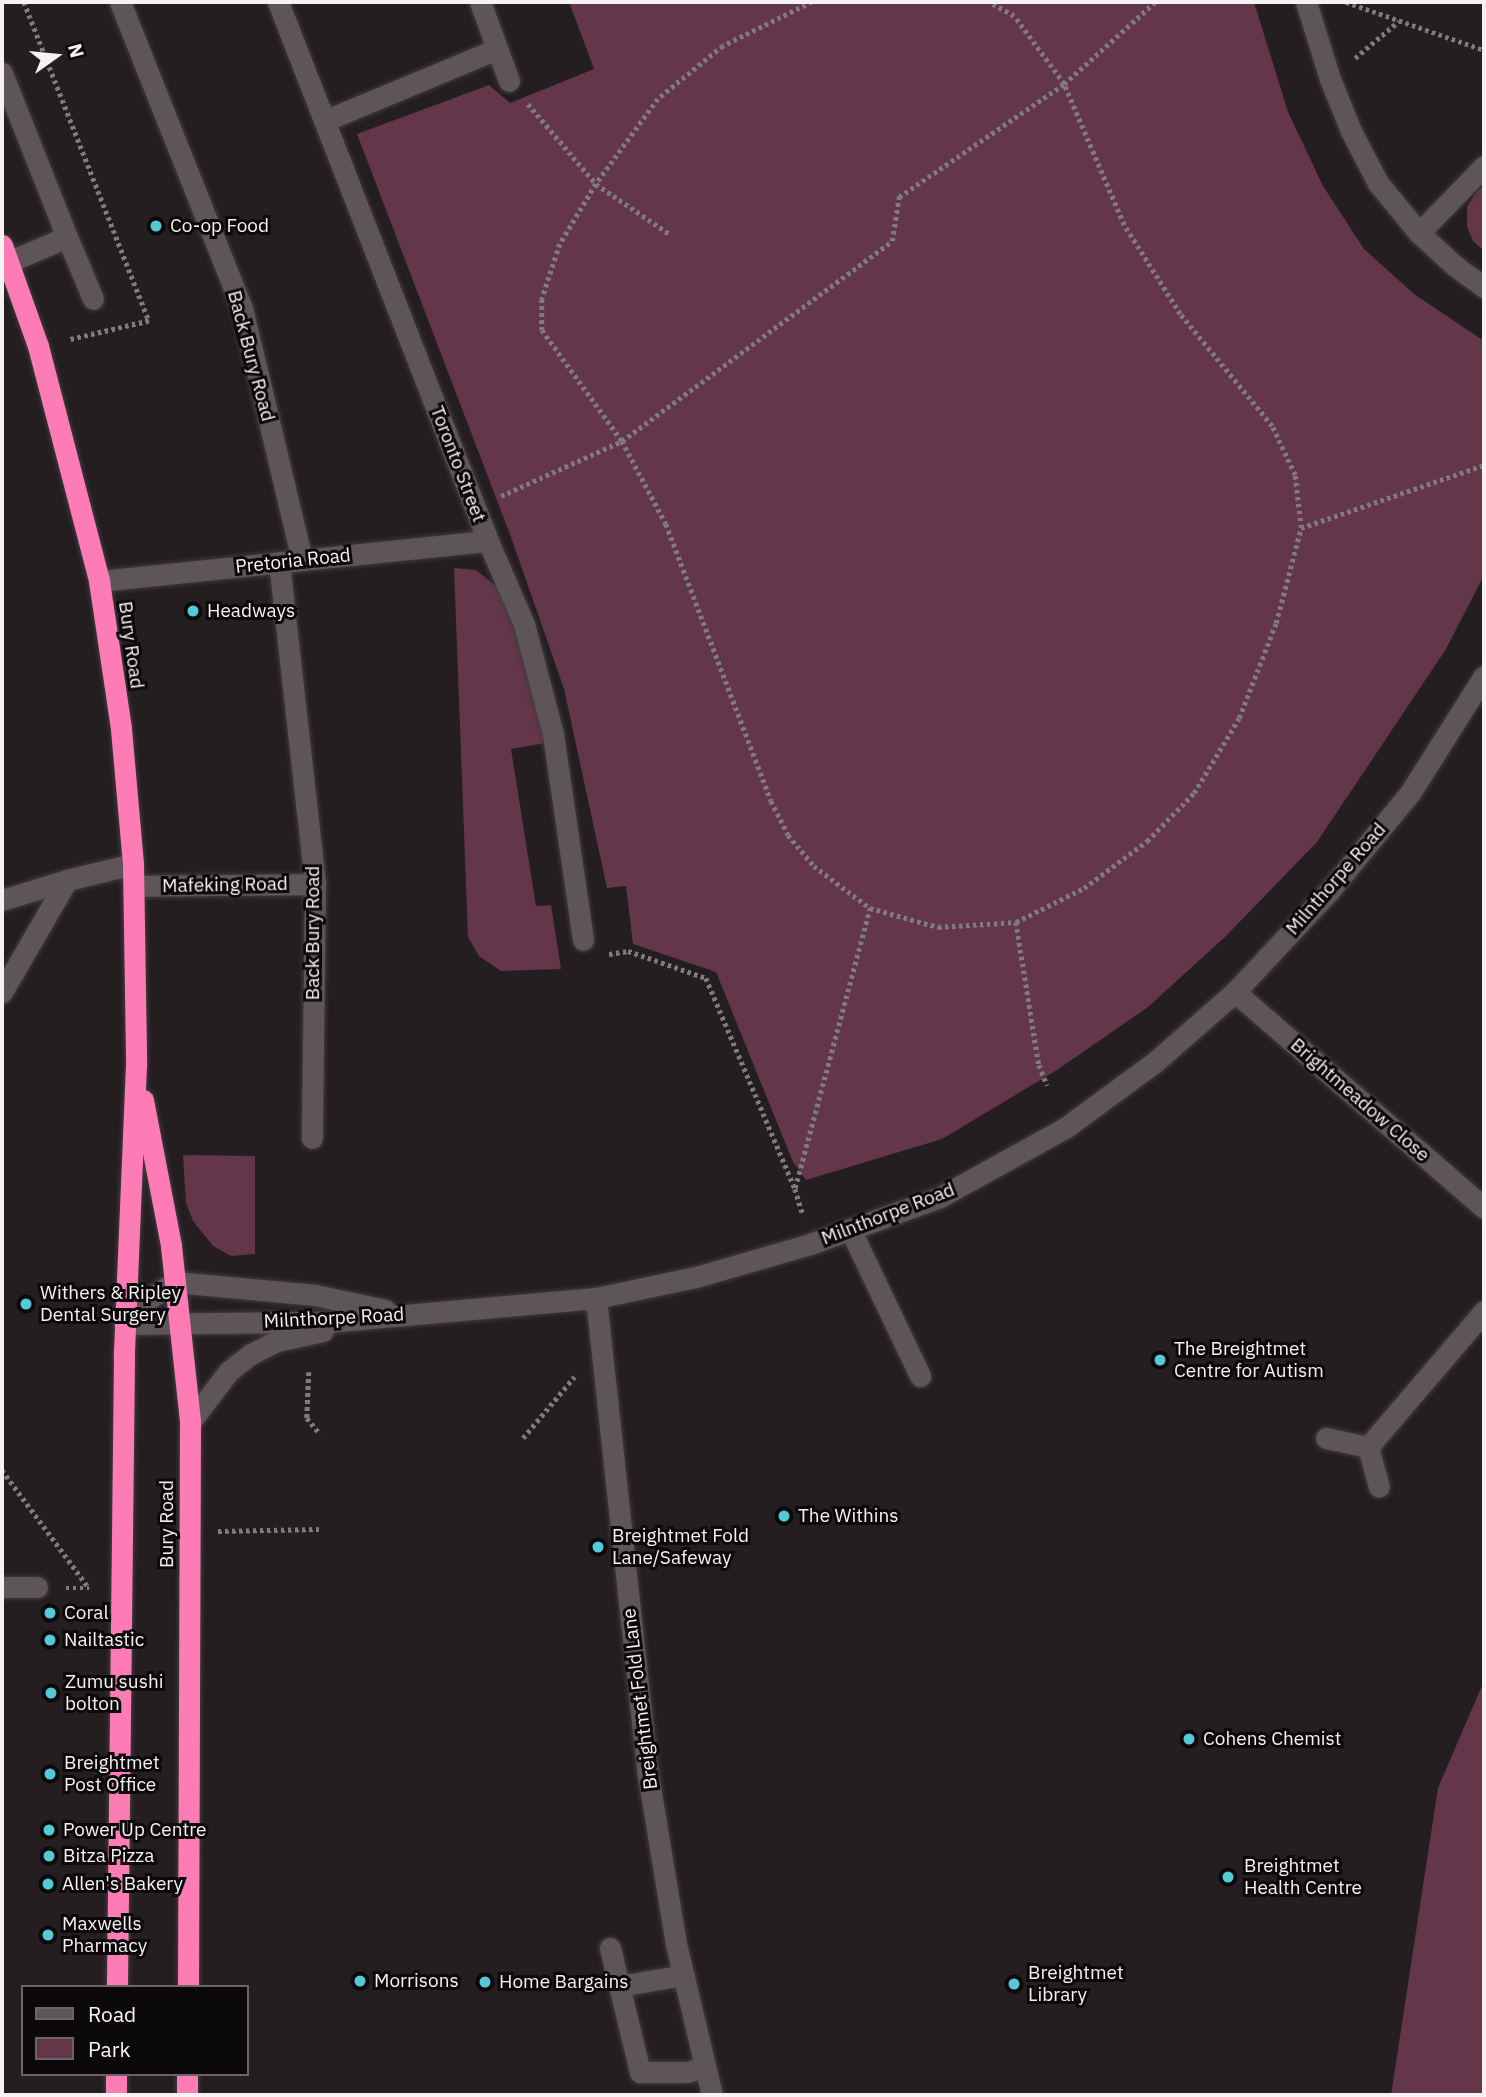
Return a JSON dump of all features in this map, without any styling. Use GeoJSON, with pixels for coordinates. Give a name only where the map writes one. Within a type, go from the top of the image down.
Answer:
{"type":"FeatureCollection","features":[{"type":"Feature","properties":{"kind":"highway","name":"Bury Road"},"geometry":{"type":"LineString","coordinates":[[5,254],[38,346],[99,581],[121,729],[134,864],[136,1065],[125,1319],[117,1985]]}},
{"type":"Feature","properties":{"kind":"highway","name":"Bury Road"},"geometry":{"type":"LineString","coordinates":[[136,1065],[169,1235],[190,1422],[188,1985]]}},
{"type":"Feature","properties":{"kind":"highway"},"geometry":{"type":"LineString","coordinates":[[116,2076],[116,2095]]}},
{"type":"Feature","properties":{"kind":"highway"},"geometry":{"type":"LineString","coordinates":[[187,2076],[187,2095]]}},
{"type":"Feature","properties":{"kind":"street","name":"Back Bury Road"},"geometry":{"type":"LineString","coordinates":[[120,2],[242,308],[302,560]]}},
{"type":"Feature","properties":{"kind":"street","name":"Toronto Street"},"geometry":{"type":"LineString","coordinates":[[278,2],[488,541],[524,624],[553,734],[583,940]]}},
{"type":"Feature","properties":{"kind":"street"},"geometry":{"type":"LineString","coordinates":[[480,2],[509,81]]}},
{"type":"Feature","properties":{"kind":"street"},"geometry":{"type":"LineString","coordinates":[[1306,2],[1329,79],[1351,131],[1378,183],[1419,233],[1455,266],[1484,287]]}},
{"type":"Feature","properties":{"kind":"street"},"geometry":{"type":"LineString","coordinates":[[324,121],[497,49]]}},
{"type":"Feature","properties":{"kind":"street"},"geometry":{"type":"LineString","coordinates":[[2,73],[93,299]]}},
{"type":"Feature","properties":{"kind":"street"},"geometry":{"type":"LineString","coordinates":[[1419,233],[1484,166]]}},
{"type":"Feature","properties":{"kind":"street"},"geometry":{"type":"LineString","coordinates":[[5,254],[67,237]]}},
{"type":"Feature","properties":{"kind":"street","name":"Pretoria Road"},"geometry":{"type":"LineString","coordinates":[[99,581],[488,541]]}},
{"type":"Feature","properties":{"kind":"street","name":"Back Bury Road"},"geometry":{"type":"LineString","coordinates":[[279,562],[315,884],[312,1138]]}},
{"type":"Feature","properties":{"kind":"street","name":"Milnthorpe Road"},"geometry":{"type":"LineString","coordinates":[[125,1319],[179,1322],[327,1322],[596,1298],[696,1277],[850,1229],[938,1198],[1065,1128],[1155,1062],[1235,992],[1330,890],[1409,793],[1484,676]]}},
{"type":"Feature","properties":{"kind":"street"},"geometry":{"type":"LineString","coordinates":[[2,900],[67,880],[134,864]]}},
{"type":"Feature","properties":{"kind":"street"},"geometry":{"type":"LineString","coordinates":[[2,992],[67,880]]}},
{"type":"Feature","properties":{"kind":"street","name":"Mafeking Road"},"geometry":{"type":"LineString","coordinates":[[134,886],[315,884]]}},
{"type":"Feature","properties":{"kind":"street","name":"Brightmeadow Close"},"geometry":{"type":"LineString","coordinates":[[1235,992],[1484,1208]]}},
{"type":"Feature","properties":{"kind":"street"},"geometry":{"type":"LineString","coordinates":[[850,1229],[920,1376]]}},
{"type":"Feature","properties":{"kind":"street"},"geometry":{"type":"LineString","coordinates":[[125,1319],[175,1282],[314,1295],[408,1315]]}},
{"type":"Feature","properties":{"kind":"street","name":"Breightmet Fold Lane"},"geometry":{"type":"LineString","coordinates":[[596,1298],[648,1775],[684,1975],[712,2095]]}},
{"type":"Feature","properties":{"kind":"street"},"geometry":{"type":"LineString","coordinates":[[1368,1447],[1484,1311]]}},
{"type":"Feature","properties":{"kind":"street"},"geometry":{"type":"LineString","coordinates":[[190,1422],[229,1371],[251,1354],[277,1341],[408,1315]]}},
{"type":"Feature","properties":{"kind":"street"},"geometry":{"type":"LineString","coordinates":[[1326,1438],[1368,1447]]}},
{"type":"Feature","properties":{"kind":"street"},"geometry":{"type":"LineString","coordinates":[[1368,1447],[1379,1487]]}},
{"type":"Feature","properties":{"kind":"street"},"geometry":{"type":"LineString","coordinates":[[2,1587],[37,1587]]}},
{"type":"Feature","properties":{"kind":"street"},"geometry":{"type":"LineString","coordinates":[[610,1948],[640,2072],[687,2072],[705,2067]]}},
{"type":"Feature","properties":{"kind":"street"},"geometry":{"type":"LineString","coordinates":[[619,1986],[684,1975]]}},
{"type":"Feature","properties":{"kind":"path"},"geometry":{"type":"LineString","coordinates":[[812,2],[723,46],[658,99],[596,184],[560,244],[542,299],[542,330],[622,441],[666,524],[771,801],[788,835],[814,866],[870,908],[938,927],[1016,922],[1084,888],[1147,841],[1194,793],[1239,718],[1276,622],[1301,528],[1295,475],[1272,426],[1180,314],[1124,225],[1064,84],[1014,16],[989,2]]}},
{"type":"Feature","properties":{"kind":"path"},"geometry":{"type":"LineString","coordinates":[[475,508],[622,441],[892,241],[899,197],[1064,84],[1155,2]]}},
{"type":"Feature","properties":{"kind":"path"},"geometry":{"type":"LineString","coordinates":[[1347,2],[1484,50]]}},
{"type":"Feature","properties":{"kind":"path"},"geometry":{"type":"LineString","coordinates":[[1329,79],[1400,21]]}},
{"type":"Feature","properties":{"kind":"path"},"geometry":{"type":"LineString","coordinates":[[509,81],[596,184],[671,235]]}},
{"type":"Feature","properties":{"kind":"path"},"geometry":{"type":"LineString","coordinates":[[1301,528],[1484,466]]}},
{"type":"Feature","properties":{"kind":"path"},"geometry":{"type":"LineString","coordinates":[[583,940],[585,958],[628,951],[706,978],[795,1189],[870,908]]}},
{"type":"Feature","properties":{"kind":"path"},"geometry":{"type":"LineString","coordinates":[[1016,922],[1039,1065],[1047,1086]]}},
{"type":"Feature","properties":{"kind":"path"},"geometry":{"type":"LineString","coordinates":[[523,1438],[578,1373],[602,1359]]}},
{"type":"Feature","properties":{"kind":"path"},"geometry":{"type":"LineString","coordinates":[[309,1372],[307,1418],[320,1434]]}},
{"type":"Feature","properties":{"kind":"path"},"geometry":{"type":"LineString","coordinates":[[2,1470],[89,1588]]}},
{"type":"Feature","properties":{"kind":"path"},"geometry":{"type":"LineString","coordinates":[[190,1531],[319,1529]]}},
{"type":"Feature","properties":{"kind":"path"},"geometry":{"type":"LineString","coordinates":[[37,1587],[120,1589]]}},
{"type":"Feature","properties":{"kind":"green space"},"geometry":{"type":"Polygon","coordinates":[[[569,2],[1254,2],[1288,112],[1323,186],[1364,249],[1414,294],[1484,341],[1484,575],[1446,649],[1317,842],[1226,936],[1148,1007],[1057,1070],[942,1139],[806,1180],[793,1162],[716,972],[633,944],[626,886],[607,888],[564,689],[511,537],[357,134],[489,85],[510,103],[594,69],[569,2]]]}},
{"type":"Feature","properties":{"kind":"green space"},"geometry":{"type":"Polygon","coordinates":[[[1484,185],[1484,251],[1473,241],[1467,227],[1467,207],[1484,185]]]}},
{"type":"Feature","properties":{"kind":"green space"},"geometry":{"type":"Polygon","coordinates":[[[454,568],[476,570],[515,601],[546,743],[511,749],[536,906],[551,905],[561,969],[501,971],[479,956],[468,937],[454,568]]]}},
{"type":"Feature","properties":{"kind":"green space"},"geometry":{"type":"Polygon","coordinates":[[[183,1155],[255,1156],[255,1254],[231,1256],[213,1246],[193,1221],[186,1203],[183,1155]]]}},
{"type":"Feature","properties":{"kind":"green space"},"geometry":{"type":"Polygon","coordinates":[[[1484,1681],[1484,2095],[1391,2095],[1438,1788],[1484,1681]]]}},
{"type":"Feature","properties":{"kind":"place","name":"Co-op Food"},"geometry":{"type":"Point","coordinates":[156,226]}},
{"type":"Feature","properties":{"kind":"place","name":"Headways"},"geometry":{"type":"Point","coordinates":[193,611]}},
{"type":"Feature","properties":{"kind":"place","name":"Withers & Ripley Dental Surgery"},"geometry":{"type":"Point","coordinates":[26,1304]}},
{"type":"Feature","properties":{"kind":"place","name":"The Breightmet Centre for Autism"},"geometry":{"type":"Point","coordinates":[1160,1360]}},
{"type":"Feature","properties":{"kind":"place","name":"The Withins"},"geometry":{"type":"Point","coordinates":[784,1516]}},
{"type":"Feature","properties":{"kind":"place","name":"Breightmet Fold Lane/Safeway"},"geometry":{"type":"Point","coordinates":[598,1547]}},
{"type":"Feature","properties":{"kind":"place","name":"Coral"},"geometry":{"type":"Point","coordinates":[50,1613]}},
{"type":"Feature","properties":{"kind":"place","name":"Nailtastic"},"geometry":{"type":"Point","coordinates":[50,1640]}},
{"type":"Feature","properties":{"kind":"place","name":"Zumu sushi bolton"},"geometry":{"type":"Point","coordinates":[51,1693]}},
{"type":"Feature","properties":{"kind":"place","name":"Cohens Chemist"},"geometry":{"type":"Point","coordinates":[1189,1739]}},
{"type":"Feature","properties":{"kind":"place","name":"Breightmet Post Office"},"geometry":{"type":"Point","coordinates":[50,1774]}},
{"type":"Feature","properties":{"kind":"place","name":"Power Up Centre"},"geometry":{"type":"Point","coordinates":[49,1830]}},
{"type":"Feature","properties":{"kind":"place","name":"Bitza Pizza"},"geometry":{"type":"Point","coordinates":[49,1856]}},
{"type":"Feature","properties":{"kind":"place","name":"Breightmet Health Centre"},"geometry":{"type":"Point","coordinates":[1228,1877]}},
{"type":"Feature","properties":{"kind":"place","name":"Allen's Bakery"},"geometry":{"type":"Point","coordinates":[48,1884]}},
{"type":"Feature","properties":{"kind":"place","name":"Maxwells Pharmacy"},"geometry":{"type":"Point","coordinates":[48,1935]}},
{"type":"Feature","properties":{"kind":"place","name":"Morrisons"},"geometry":{"type":"Point","coordinates":[360,1981]}},
{"type":"Feature","properties":{"kind":"place","name":"Home Bargains"},"geometry":{"type":"Point","coordinates":[485,1982]}},
{"type":"Feature","properties":{"kind":"place","name":"Breightmet Library"},"geometry":{"type":"Point","coordinates":[1014,1984]}}]}
